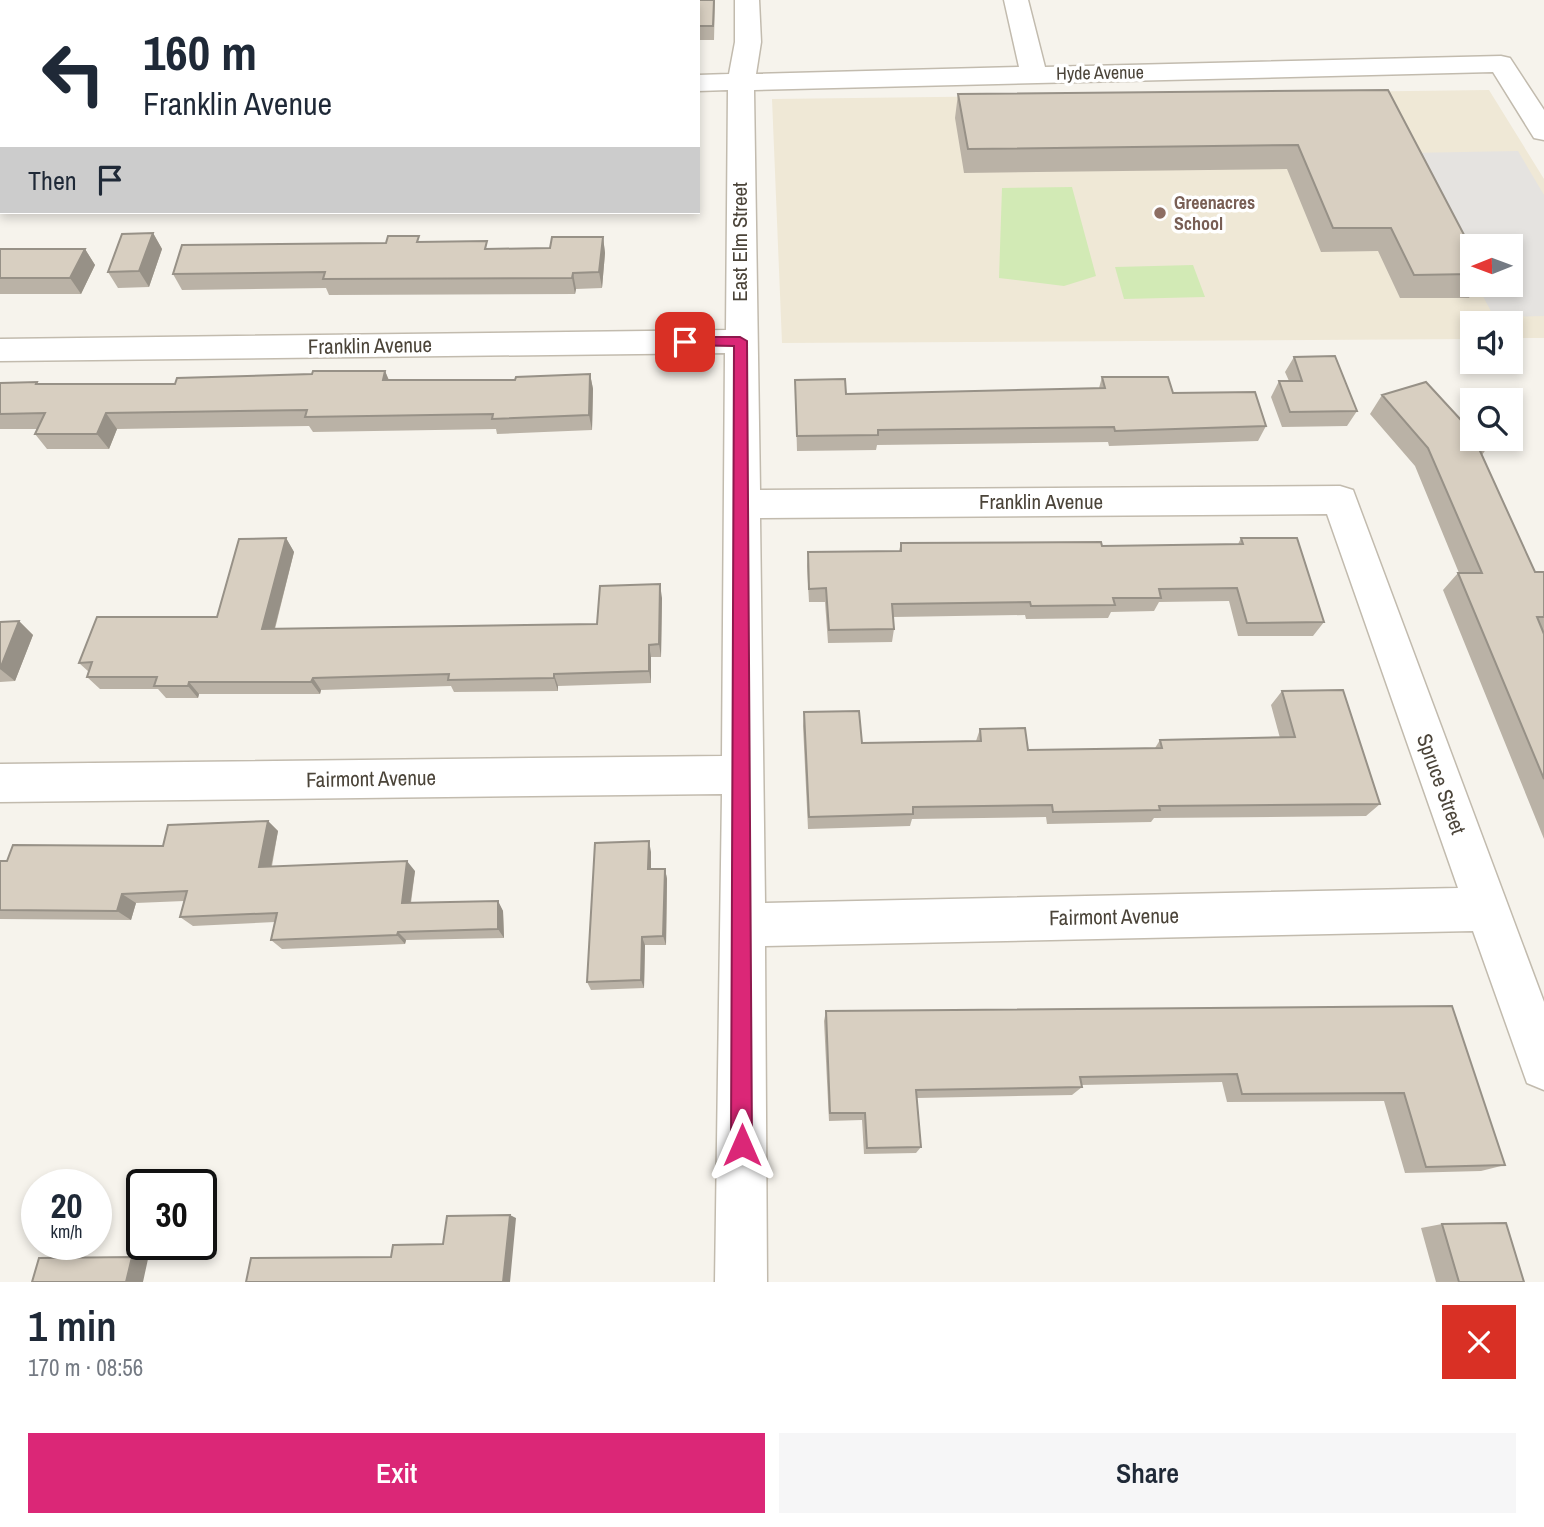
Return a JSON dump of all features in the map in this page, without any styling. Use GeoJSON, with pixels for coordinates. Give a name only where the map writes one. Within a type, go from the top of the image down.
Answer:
{"type":"FeatureCollection","features":[{"type":"Feature","properties":{"kind":"street","name":"East Elm Street"},"geometry":{"type":"LineString","coordinates":[[741,1282],[741,83],[748,42],[747,0]]}},
{"type":"Feature","properties":{"kind":"street"},"geometry":{"type":"LineString","coordinates":[[1016,0],[1034,75]]}},
{"type":"Feature","properties":{"kind":"street","name":"Hyde Avenue"},"geometry":{"type":"LineString","coordinates":[[700,83],[1502,64],[1544,132]]}},
{"type":"Feature","properties":{"kind":"street","name":"Franklin Avenue"},"geometry":{"type":"LineString","coordinates":[[0,350],[740,341]]}},
{"type":"Feature","properties":{"kind":"street","name":"Franklin Avenue"},"geometry":{"type":"LineString","coordinates":[[741,504],[1340,500]]}},
{"type":"Feature","properties":{"kind":"street","name":"Spruce Street"},"geometry":{"type":"LineString","coordinates":[[1340,500],[1544,1066]]}},
{"type":"Feature","properties":{"kind":"street","name":"Fairmont Avenue"},"geometry":{"type":"LineString","coordinates":[[0,783],[743,775]]}},
{"type":"Feature","properties":{"kind":"street","name":"Fairmont Avenue"},"geometry":{"type":"LineString","coordinates":[[743,925],[1486,909]]}},
{"type":"Feature","properties":{"kind":"shaded area","name":"Greenacres School"},"geometry":{"type":"Polygon","coordinates":[[[1489,90],[1544,179],[1544,338],[1523,338],[1523,311],[1460,311],[1460,339],[782,343],[772,99],[1489,90]]]}},
{"type":"Feature","properties":{"kind":"shaded area"},"geometry":{"type":"Polygon","coordinates":[[[1518,151],[1544,195],[1544,316],[1523,316],[1523,311],[1491,311],[1484,298],[1523,297],[1523,234],[1460,234],[1460,252],[1408,153],[1518,151]]]}},
{"type":"Feature","properties":{"kind":"green space"},"geometry":{"type":"Polygon","coordinates":[[[1072,187],[1096,276],[1064,286],[999,278],[1002,188],[1072,187]]]}},
{"type":"Feature","properties":{"kind":"green space"},"geometry":{"type":"Polygon","coordinates":[[[1193,265],[1205,297],[1124,299],[1115,267],[1193,265]]]}},
{"type":"Feature","properties":{"kind":"building"},"geometry":{"type":"Polygon","coordinates":[[[700,0],[714,0],[713,26],[700,26],[700,0]]]}},
{"type":"Feature","properties":{"kind":"building","name":"Greenacres School"},"geometry":{"type":"Polygon","coordinates":[[[1388,90],[1464,234],[1460,234],[1460,274],[1414,275],[1391,228],[1333,228],[1298,145],[968,149],[958,94],[1388,90]]]}},
{"type":"Feature","properties":{"kind":"building"},"geometry":{"type":"Polygon","coordinates":[[[153,233],[139,271],[108,272],[122,234],[153,233]]]}},
{"type":"Feature","properties":{"kind":"building"},"geometry":{"type":"Polygon","coordinates":[[[388,236],[419,236],[417,242],[487,241],[485,249],[550,248],[552,237],[603,237],[599,272],[573,273],[572,278],[323,279],[325,272],[173,274],[182,245],[386,243],[388,236]]]}},
{"type":"Feature","properties":{"kind":"building"},"geometry":{"type":"Polygon","coordinates":[[[0,249],[85,249],[70,278],[0,278],[0,249]]]}},
{"type":"Feature","properties":{"kind":"building"},"geometry":{"type":"Polygon","coordinates":[[[1335,356],[1357,411],[1290,412],[1279,381],[1302,381],[1294,357],[1335,356]]]}},
{"type":"Feature","properties":{"kind":"building"},"geometry":{"type":"Polygon","coordinates":[[[313,371],[385,371],[383,380],[515,380],[516,377],[590,374],[589,415],[492,419],[493,414],[305,417],[307,410],[106,413],[97,434],[35,434],[45,413],[0,414],[0,383],[175,384],[177,378],[312,374],[313,371]]]}},
{"type":"Feature","properties":{"kind":"building"},"geometry":{"type":"Polygon","coordinates":[[[1102,377],[1168,377],[1173,393],[1255,392],[1266,426],[1115,431],[1114,427],[878,430],[878,435],[797,436],[795,380],[845,379],[846,394],[1105,388],[1102,377]]]}},
{"type":"Feature","properties":{"kind":"building"},"geometry":{"type":"Polygon","coordinates":[[[1426,382],[1460,419],[1460,451],[1480,451],[1535,572],[1544,572],[1544,617],[1537,617],[1544,634],[1544,779],[1458,573],[1482,573],[1428,448],[1382,395],[1426,382]]]}},
{"type":"Feature","properties":{"kind":"building"},"geometry":{"type":"Polygon","coordinates":[[[286,538],[262,629],[597,624],[600,586],[660,584],[659,644],[649,645],[649,671],[554,674],[554,678],[448,680],[449,674],[313,678],[311,682],[189,682],[188,686],[154,686],[157,677],[87,677],[92,662],[79,663],[97,617],[217,617],[239,539],[286,538]]]}},
{"type":"Feature","properties":{"kind":"building"},"geometry":{"type":"Polygon","coordinates":[[[1241,538],[1297,538],[1324,622],[1247,623],[1237,588],[1159,589],[1161,598],[1113,598],[1115,605],[1031,606],[1030,602],[892,604],[894,629],[829,630],[826,588],[809,589],[808,552],[901,551],[901,543],[1101,542],[1102,546],[1243,544],[1241,538]]]}},
{"type":"Feature","properties":{"kind":"building"},"geometry":{"type":"Polygon","coordinates":[[[19,621],[0,669],[0,622],[19,621]]]}},
{"type":"Feature","properties":{"kind":"building"},"geometry":{"type":"Polygon","coordinates":[[[1343,690],[1380,804],[1159,806],[1160,810],[1053,812],[1052,805],[913,807],[913,814],[809,817],[804,712],[859,711],[862,743],[981,741],[980,729],[1025,728],[1028,750],[1162,748],[1160,740],[1295,737],[1282,691],[1343,690]]]}},
{"type":"Feature","properties":{"kind":"building"},"geometry":{"type":"Polygon","coordinates":[[[268,821],[259,867],[407,861],[402,903],[498,901],[498,929],[271,940],[277,913],[180,917],[187,891],[122,894],[117,911],[0,910],[0,861],[7,861],[13,845],[163,846],[168,825],[268,821]]]}},
{"type":"Feature","properties":{"kind":"building"},"geometry":{"type":"Polygon","coordinates":[[[649,841],[648,869],[665,869],[663,936],[642,937],[641,980],[587,982],[595,843],[649,841]]]}},
{"type":"Feature","properties":{"kind":"building"},"geometry":{"type":"Polygon","coordinates":[[[1452,1006],[1505,1165],[1426,1167],[1404,1093],[1242,1094],[1237,1074],[1080,1077],[1082,1087],[916,1090],[921,1147],[867,1148],[865,1113],[830,1113],[826,1011],[1452,1006]]]}},
{"type":"Feature","properties":{"kind":"building"},"geometry":{"type":"Polygon","coordinates":[[[510,1215],[503,1282],[246,1282],[251,1258],[391,1257],[393,1245],[443,1244],[447,1216],[510,1215]]]}},
{"type":"Feature","properties":{"kind":"building"},"geometry":{"type":"Polygon","coordinates":[[[1506,1223],[1524,1282],[1459,1282],[1442,1224],[1506,1223]]]}},
{"type":"Feature","properties":{"kind":"building"},"geometry":{"type":"Polygon","coordinates":[[[112,1257],[126,1257],[126,1260],[131,1260],[126,1282],[32,1282],[38,1260],[112,1260],[112,1257]]]}},
{"type":"Feature","properties":{"kind":"place","name":"Greenacres School"},"geometry":{"type":"Point","coordinates":[1160,213]}},
{"type":"Feature","properties":{"kind":"route"},"geometry":{"type":"LineString","coordinates":[[685,342],[740,341],[742,1145]]}}]}
